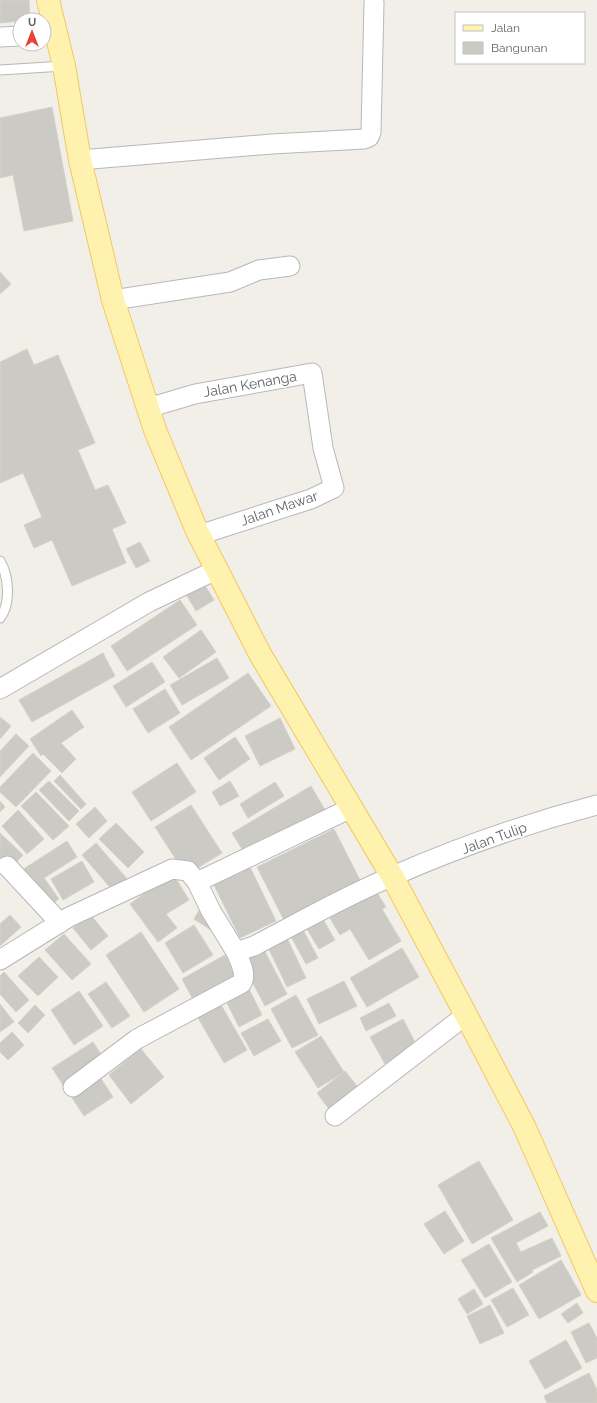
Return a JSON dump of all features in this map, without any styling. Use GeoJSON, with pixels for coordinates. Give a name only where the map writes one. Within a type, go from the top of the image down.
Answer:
{"type":"FeatureCollection","features":[{"type":"Feature","properties":{"kind":"main road"},"geometry":{"type":"LineString","coordinates":[[48,0],[49,12]]}},
{"type":"Feature","properties":{"kind":"main road"},"geometry":{"type":"LineString","coordinates":[[52,39],[64,66],[80,160],[114,300],[155,430],[199,535],[260,654],[392,876],[466,1015],[524,1126],[597,1291]]}},
{"type":"Feature","properties":{"kind":"street"},"geometry":{"type":"LineString","coordinates":[[80,160],[272,144],[364,139],[369,137],[371,132],[374,3]]}},
{"type":"Feature","properties":{"kind":"street"},"geometry":{"type":"LineString","coordinates":[[0,36],[12,36]]}},
{"type":"Feature","properties":{"kind":"street"},"geometry":{"type":"LineString","coordinates":[[114,300],[230,282],[259,270],[290,266]]}},
{"type":"Feature","properties":{"kind":"street","name":"Jalan Kenanga"},"geometry":{"type":"LineString","coordinates":[[148,408],[195,394],[312,373],[327,463]]}},
{"type":"Feature","properties":{"kind":"street","name":"Jalan Mawar"},"geometry":{"type":"LineString","coordinates":[[199,535],[311,499],[334,488],[327,463]]}},
{"type":"Feature","properties":{"kind":"street"},"geometry":{"type":"LineString","coordinates":[[0,689],[149,602],[216,570]]}},
{"type":"Feature","properties":{"kind":"street","name":"Jalan Tulip"},"geometry":{"type":"LineString","coordinates":[[236,952],[254,946],[392,876],[493,837],[597,805]]}},
{"type":"Feature","properties":{"kind":"street"},"geometry":{"type":"LineString","coordinates":[[197,882],[351,808]]}},
{"type":"Feature","properties":{"kind":"street"},"geometry":{"type":"LineString","coordinates":[[6,866],[60,923]]}},
{"type":"Feature","properties":{"kind":"street"},"geometry":{"type":"LineString","coordinates":[[0,960],[60,923],[168,870],[188,871],[197,882],[211,911],[236,952],[245,979],[242,983],[137,1039],[73,1087]]}},
{"type":"Feature","properties":{"kind":"street"},"geometry":{"type":"LineString","coordinates":[[335,1116],[466,1015]]}},
{"type":"Feature","properties":{"kind":"lane"},"geometry":{"type":"LineString","coordinates":[[0,70],[64,66]]}},
{"type":"Feature","properties":{"kind":"lane"},"geometry":{"type":"LineString","coordinates":[[0,561],[5,569],[8,603],[0,618]]}},
{"type":"Feature","properties":{"kind":"building"},"geometry":{"type":"Polygon","coordinates":[[[0,0],[29,0],[30,12],[12,12],[12,22],[0,23],[0,0]]]}},
{"type":"Feature","properties":{"kind":"building"},"geometry":{"type":"Polygon","coordinates":[[[52,107],[73,221],[24,231],[13,175],[0,178],[0,118],[52,107]]]}},
{"type":"Feature","properties":{"kind":"building"},"geometry":{"type":"Polygon","coordinates":[[[0,272],[11,284],[0,294],[0,272]]]}},
{"type":"Feature","properties":{"kind":"building"},"geometry":{"type":"Polygon","coordinates":[[[27,349],[34,365],[58,355],[95,443],[78,450],[95,490],[108,485],[126,523],[112,529],[126,563],[72,586],[52,540],[34,548],[24,525],[42,517],[23,473],[0,483],[0,362],[27,349]]]}},
{"type":"Feature","properties":{"kind":"building"},"geometry":{"type":"Polygon","coordinates":[[[140,542],[150,561],[136,568],[126,549],[140,542]]]}},
{"type":"Feature","properties":{"kind":"building"},"geometry":{"type":"Polygon","coordinates":[[[204,584],[214,600],[196,611],[186,594],[204,584]]]}},
{"type":"Feature","properties":{"kind":"building"},"geometry":{"type":"Polygon","coordinates":[[[180,600],[197,625],[127,671],[111,646],[180,600]]]}},
{"type":"Feature","properties":{"kind":"building"},"geometry":{"type":"Polygon","coordinates":[[[201,630],[216,652],[179,678],[163,657],[201,630]]]}},
{"type":"Feature","properties":{"kind":"building"},"geometry":{"type":"Polygon","coordinates":[[[103,653],[115,676],[32,722],[19,700],[103,653]]]}},
{"type":"Feature","properties":{"kind":"building"},"geometry":{"type":"Polygon","coordinates":[[[217,658],[229,678],[182,705],[170,685],[217,658]]]}},
{"type":"Feature","properties":{"kind":"building"},"geometry":{"type":"Polygon","coordinates":[[[152,662],[165,682],[126,707],[113,686],[152,662]]]}},
{"type":"Feature","properties":{"kind":"building"},"geometry":{"type":"Polygon","coordinates":[[[248,673],[271,706],[191,760],[169,727],[248,673]]]}},
{"type":"Feature","properties":{"kind":"building"},"geometry":{"type":"Polygon","coordinates":[[[165,689],[180,713],[148,733],[133,709],[165,689]]]}},
{"type":"Feature","properties":{"kind":"building"},"geometry":{"type":"Polygon","coordinates":[[[72,710],[84,727],[61,743],[76,759],[62,773],[43,754],[41,756],[30,739],[72,710]]]}},
{"type":"Feature","properties":{"kind":"building"},"geometry":{"type":"Polygon","coordinates":[[[0,717],[11,726],[0,739],[0,717]]]}},
{"type":"Feature","properties":{"kind":"building"},"geometry":{"type":"Polygon","coordinates":[[[280,718],[295,749],[260,766],[245,736],[280,718]]]}},
{"type":"Feature","properties":{"kind":"building"},"geometry":{"type":"Polygon","coordinates":[[[16,734],[29,746],[0,777],[0,751],[16,734]]]}},
{"type":"Feature","properties":{"kind":"building"},"geometry":{"type":"Polygon","coordinates":[[[235,737],[250,759],[219,780],[204,758],[235,737]]]}},
{"type":"Feature","properties":{"kind":"building"},"geometry":{"type":"Polygon","coordinates":[[[33,753],[51,771],[16,807],[0,792],[0,787],[33,753]]]}},
{"type":"Feature","properties":{"kind":"building"},"geometry":{"type":"Polygon","coordinates":[[[177,763],[196,792],[151,821],[132,792],[177,763]]]}},
{"type":"Feature","properties":{"kind":"building"},"geometry":{"type":"Polygon","coordinates":[[[60,775],[86,804],[81,809],[54,781],[60,775]]]}},
{"type":"Feature","properties":{"kind":"building"},"geometry":{"type":"Polygon","coordinates":[[[49,781],[79,811],[69,821],[39,790],[49,781]]]}},
{"type":"Feature","properties":{"kind":"building"},"geometry":{"type":"Polygon","coordinates":[[[230,781],[239,796],[220,806],[212,792],[230,781]]]}},
{"type":"Feature","properties":{"kind":"building"},"geometry":{"type":"Polygon","coordinates":[[[275,782],[284,796],[248,818],[240,804],[275,782]]]}},
{"type":"Feature","properties":{"kind":"building"},"geometry":{"type":"Polygon","coordinates":[[[311,786],[328,815],[250,862],[232,833],[311,786]]]}},
{"type":"Feature","properties":{"kind":"building"},"geometry":{"type":"Polygon","coordinates":[[[36,792],[69,826],[53,840],[21,806],[36,792]]]}},
{"type":"Feature","properties":{"kind":"building"},"geometry":{"type":"Polygon","coordinates":[[[0,801],[5,807],[0,812],[0,801]]]}},
{"type":"Feature","properties":{"kind":"building"},"geometry":{"type":"Polygon","coordinates":[[[191,805],[222,853],[186,875],[155,827],[191,805]]]}},
{"type":"Feature","properties":{"kind":"building"},"geometry":{"type":"Polygon","coordinates":[[[95,807],[107,821],[89,838],[76,824],[95,807]]]}},
{"type":"Feature","properties":{"kind":"building"},"geometry":{"type":"Polygon","coordinates":[[[18,810],[44,839],[27,854],[2,826],[18,810]]]}},
{"type":"Feature","properties":{"kind":"building"},"geometry":{"type":"Polygon","coordinates":[[[116,823],[144,852],[128,868],[99,839],[116,823]]]}},
{"type":"Feature","properties":{"kind":"building"},"geometry":{"type":"Polygon","coordinates":[[[334,829],[363,886],[286,924],[257,867],[334,829]]]}},
{"type":"Feature","properties":{"kind":"building"},"geometry":{"type":"Polygon","coordinates":[[[0,833],[23,855],[10,869],[0,859],[0,833]]]}},
{"type":"Feature","properties":{"kind":"building"},"geometry":{"type":"Polygon","coordinates":[[[67,841],[77,857],[44,878],[59,899],[45,909],[19,872],[67,841]]]}},
{"type":"Feature","properties":{"kind":"building"},"geometry":{"type":"Polygon","coordinates":[[[96,843],[129,881],[115,893],[82,855],[96,843]]]}},
{"type":"Feature","properties":{"kind":"building"},"geometry":{"type":"Polygon","coordinates":[[[82,861],[94,882],[63,900],[51,879],[82,861]]]}},
{"type":"Feature","properties":{"kind":"building"},"geometry":{"type":"Polygon","coordinates":[[[249,865],[276,921],[240,938],[213,883],[249,865]]]}},
{"type":"Feature","properties":{"kind":"building"},"geometry":{"type":"Polygon","coordinates":[[[175,877],[189,900],[166,914],[177,928],[158,942],[130,904],[149,890],[175,877]]]}},
{"type":"Feature","properties":{"kind":"building"},"geometry":{"type":"Polygon","coordinates":[[[372,885],[386,907],[382,909],[401,941],[369,960],[350,929],[340,935],[327,913],[372,885]]]}},
{"type":"Feature","properties":{"kind":"building"},"geometry":{"type":"Polygon","coordinates":[[[203,904],[217,934],[194,919],[203,904]]]}},
{"type":"Feature","properties":{"kind":"building"},"geometry":{"type":"Polygon","coordinates":[[[90,914],[108,936],[91,950],[73,928],[90,914]]]}},
{"type":"Feature","properties":{"kind":"building"},"geometry":{"type":"Polygon","coordinates":[[[10,915],[21,927],[0,946],[0,924],[10,915]]]}},
{"type":"Feature","properties":{"kind":"building"},"geometry":{"type":"Polygon","coordinates":[[[321,916],[335,940],[319,949],[305,926],[321,916]]]}},
{"type":"Feature","properties":{"kind":"building"},"geometry":{"type":"Polygon","coordinates":[[[194,925],[213,955],[183,973],[165,943],[194,925]]]}},
{"type":"Feature","properties":{"kind":"building"},"geometry":{"type":"Polygon","coordinates":[[[301,926],[318,958],[306,964],[289,933],[301,926]]]}},
{"type":"Feature","properties":{"kind":"building"},"geometry":{"type":"Polygon","coordinates":[[[141,932],[179,989],[144,1012],[106,955],[141,932]]]}},
{"type":"Feature","properties":{"kind":"building"},"geometry":{"type":"Polygon","coordinates":[[[284,932],[306,978],[287,987],[265,941],[284,932]]]}},
{"type":"Feature","properties":{"kind":"building"},"geometry":{"type":"Polygon","coordinates":[[[64,934],[91,964],[72,980],[45,950],[64,934]]]}},
{"type":"Feature","properties":{"kind":"building"},"geometry":{"type":"Polygon","coordinates":[[[262,946],[287,994],[265,1006],[239,957],[262,946]]]}},
{"type":"Feature","properties":{"kind":"building"},"geometry":{"type":"Polygon","coordinates":[[[402,948],[419,977],[367,1007],[350,978],[402,948]]]}},
{"type":"Feature","properties":{"kind":"building"},"geometry":{"type":"Polygon","coordinates":[[[225,955],[239,981],[196,1005],[182,979],[225,955]]]}},
{"type":"Feature","properties":{"kind":"building"},"geometry":{"type":"Polygon","coordinates":[[[39,957],[58,977],[38,996],[18,976],[39,957]]]}},
{"type":"Feature","properties":{"kind":"building"},"geometry":{"type":"Polygon","coordinates":[[[4,972],[29,1000],[16,1012],[0,994],[0,976],[4,972]]]}},
{"type":"Feature","properties":{"kind":"building"},"geometry":{"type":"Polygon","coordinates":[[[344,981],[357,1006],[319,1024],[307,999],[344,981]]]}},
{"type":"Feature","properties":{"kind":"building"},"geometry":{"type":"Polygon","coordinates":[[[106,982],[130,1016],[112,1028],[88,994],[106,982]]]}},
{"type":"Feature","properties":{"kind":"building"},"geometry":{"type":"Polygon","coordinates":[[[248,987],[262,1015],[239,1027],[225,999],[248,987]]]}},
{"type":"Feature","properties":{"kind":"building"},"geometry":{"type":"Polygon","coordinates":[[[79,991],[103,1026],[74,1045],[51,1010],[79,991]]]}},
{"type":"Feature","properties":{"kind":"building"},"geometry":{"type":"Polygon","coordinates":[[[296,995],[318,1035],[292,1048],[271,1009],[296,995]]]}},
{"type":"Feature","properties":{"kind":"building"},"geometry":{"type":"Polygon","coordinates":[[[220,1003],[247,1050],[224,1063],[197,1016],[220,1003]]]}},
{"type":"Feature","properties":{"kind":"building"},"geometry":{"type":"Polygon","coordinates":[[[389,1003],[396,1016],[366,1031],[360,1018],[389,1003]]]}},
{"type":"Feature","properties":{"kind":"building"},"geometry":{"type":"Polygon","coordinates":[[[0,1004],[14,1022],[0,1032],[0,1004]]]}},
{"type":"Feature","properties":{"kind":"building"},"geometry":{"type":"Polygon","coordinates":[[[35,1005],[45,1015],[28,1033],[18,1023],[35,1005]]]}},
{"type":"Feature","properties":{"kind":"building"},"geometry":{"type":"Polygon","coordinates":[[[268,1019],[281,1041],[254,1056],[241,1033],[268,1019]]]}},
{"type":"Feature","properties":{"kind":"building"},"geometry":{"type":"Polygon","coordinates":[[[403,1019],[417,1046],[385,1064],[370,1037],[403,1019]]]}},
{"type":"Feature","properties":{"kind":"building"},"geometry":{"type":"Polygon","coordinates":[[[12,1032],[24,1045],[8,1060],[0,1052],[0,1043],[12,1032]]]}},
{"type":"Feature","properties":{"kind":"building"},"geometry":{"type":"Polygon","coordinates":[[[321,1036],[344,1072],[318,1088],[295,1052],[321,1036]]]}},
{"type":"Feature","properties":{"kind":"building"},"geometry":{"type":"Polygon","coordinates":[[[93,1042],[106,1062],[65,1088],[52,1068],[93,1042]]]}},
{"type":"Feature","properties":{"kind":"building"},"geometry":{"type":"Polygon","coordinates":[[[141,1049],[164,1077],[131,1104],[109,1075],[141,1049]]]}},
{"type":"Feature","properties":{"kind":"building"},"geometry":{"type":"Polygon","coordinates":[[[345,1071],[361,1091],[332,1113],[317,1093],[345,1071]]]}},
{"type":"Feature","properties":{"kind":"building"},"geometry":{"type":"Polygon","coordinates":[[[98,1074],[113,1097],[84,1116],[69,1093],[98,1074]]]}},
{"type":"Feature","properties":{"kind":"building"},"geometry":{"type":"Polygon","coordinates":[[[479,1161],[513,1220],[472,1244],[438,1185],[479,1161]]]}},
{"type":"Feature","properties":{"kind":"building"},"geometry":{"type":"Polygon","coordinates":[[[445,1211],[464,1241],[444,1254],[424,1224],[445,1211]]]}},
{"type":"Feature","properties":{"kind":"building"},"geometry":{"type":"Polygon","coordinates":[[[540,1212],[548,1226],[516,1243],[521,1252],[552,1238],[561,1256],[532,1270],[533,1272],[517,1282],[491,1238],[540,1212]]]}},
{"type":"Feature","properties":{"kind":"building"},"geometry":{"type":"Polygon","coordinates":[[[489,1244],[512,1282],[485,1298],[461,1260],[489,1244]]]}},
{"type":"Feature","properties":{"kind":"building"},"geometry":{"type":"Polygon","coordinates":[[[561,1260],[581,1295],[539,1319],[519,1285],[561,1260]]]}},
{"type":"Feature","properties":{"kind":"building"},"geometry":{"type":"Polygon","coordinates":[[[513,1288],[529,1315],[507,1327],[491,1300],[513,1288]]]}},
{"type":"Feature","properties":{"kind":"building"},"geometry":{"type":"Polygon","coordinates":[[[474,1289],[483,1304],[467,1314],[458,1299],[474,1289]]]}},
{"type":"Feature","properties":{"kind":"building"},"geometry":{"type":"Polygon","coordinates":[[[577,1303],[583,1313],[568,1323],[561,1314],[577,1303]]]}},
{"type":"Feature","properties":{"kind":"building"},"geometry":{"type":"Polygon","coordinates":[[[490,1305],[504,1333],[480,1344],[467,1316],[490,1305]]]}},
{"type":"Feature","properties":{"kind":"building"},"geometry":{"type":"Polygon","coordinates":[[[589,1323],[597,1338],[597,1358],[586,1363],[571,1332],[589,1323]]]}},
{"type":"Feature","properties":{"kind":"building"},"geometry":{"type":"Polygon","coordinates":[[[566,1340],[582,1368],[545,1389],[529,1361],[566,1340]]]}},
{"type":"Feature","properties":{"kind":"building"},"geometry":{"type":"Polygon","coordinates":[[[589,1373],[597,1390],[597,1403],[547,1403],[544,1396],[589,1373]]]}}]}
